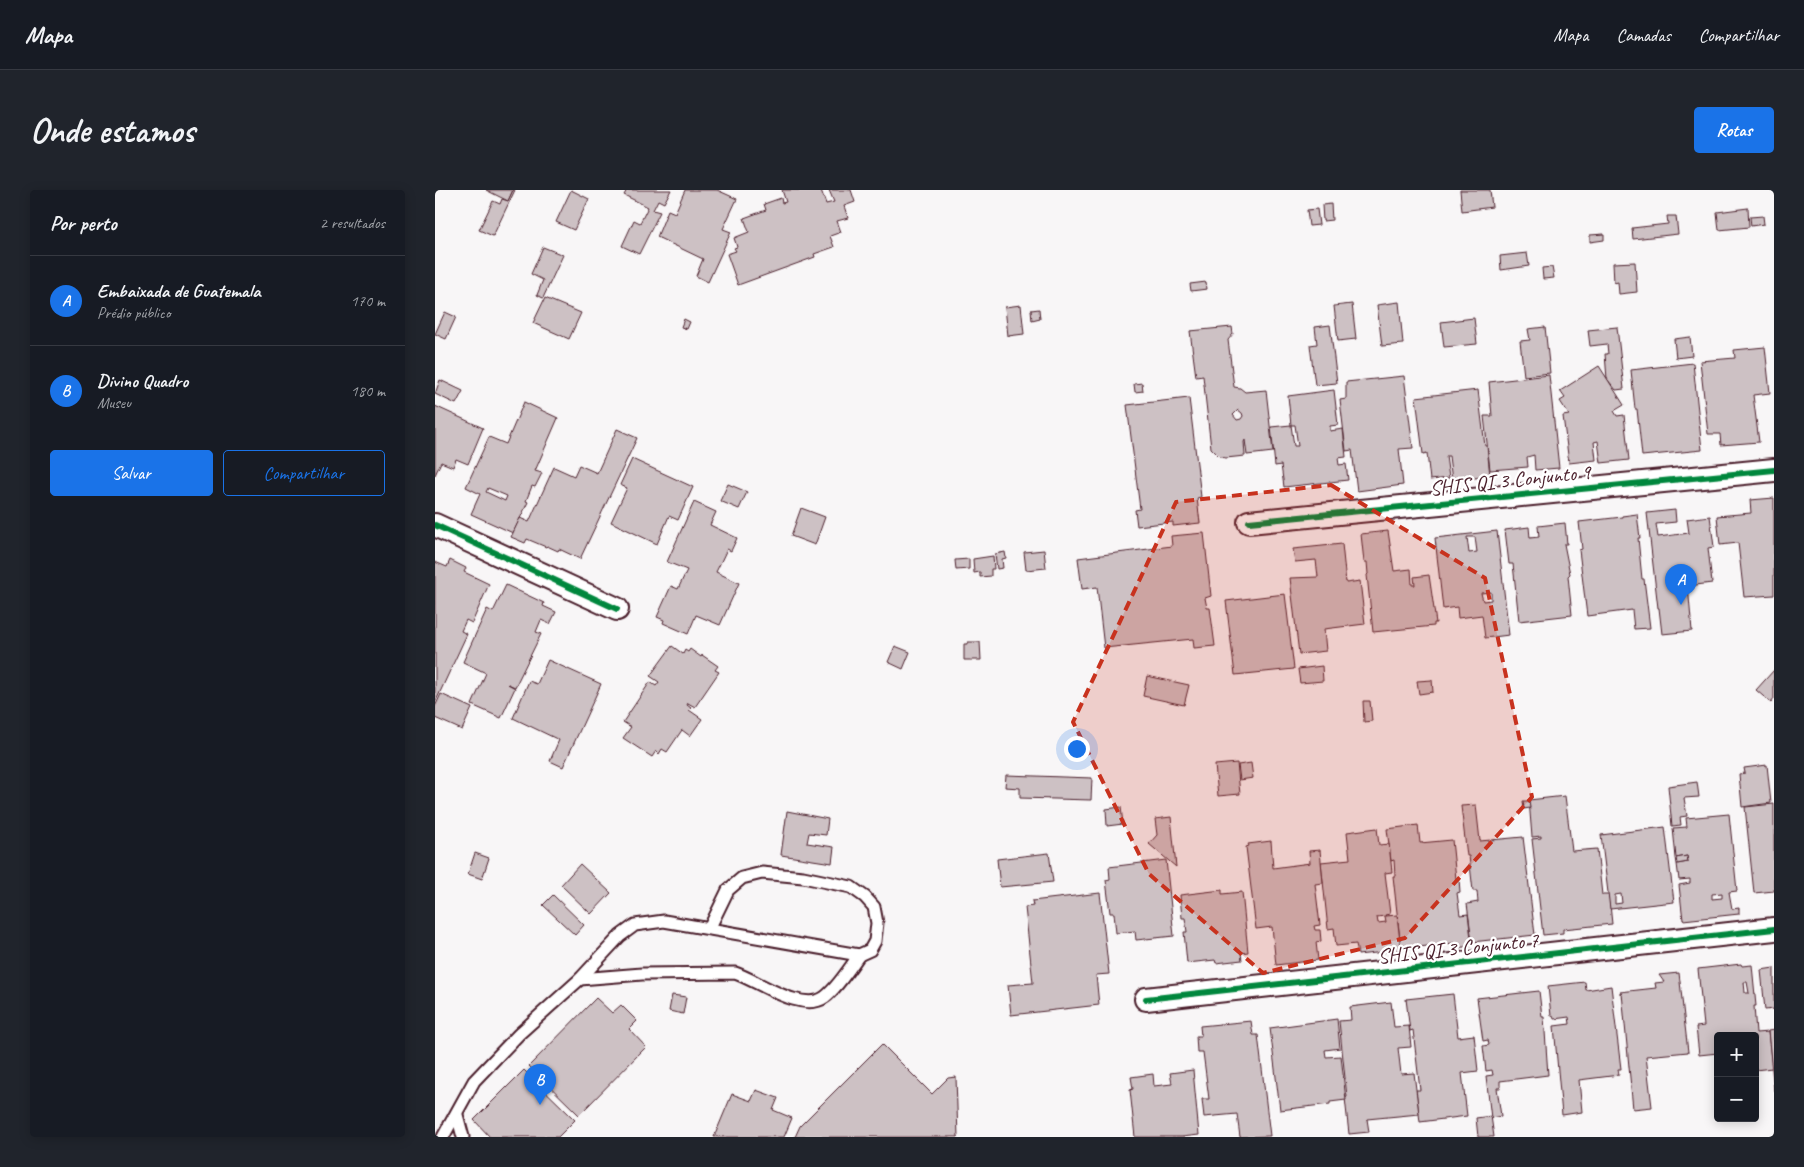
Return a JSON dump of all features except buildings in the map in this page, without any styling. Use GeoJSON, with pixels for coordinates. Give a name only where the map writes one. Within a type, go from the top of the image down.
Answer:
{"type":"FeatureCollection","features":[{"type":"Feature","properties":{"kind":"street","name":"SHIS QI 3 Conjunto 9"},"geometry":{"type":"LineString","coordinates":[[1249,522],[1774,470]]}},
{"type":"Feature","properties":{"kind":"street"},"geometry":{"type":"LineString","coordinates":[[435,525],[617,609]]}},
{"type":"Feature","properties":{"kind":"street","name":"SHIS QI 3 Conjunto 7"},"geometry":{"type":"LineString","coordinates":[[1146,1000],[1774,929]]}},
{"type":"Feature","properties":{"kind":"lane"},"geometry":{"type":"LineString","coordinates":[[580,978],[642,974],[735,972],[748,976],[794,1000],[811,1001],[824,998],[847,973],[859,956],[870,950],[875,941],[877,923],[874,907],[865,897],[851,887],[803,877],[762,873],[742,878],[728,890],[709,929]]}},
{"type":"Feature","properties":{"kind":"lane"},"geometry":{"type":"LineString","coordinates":[[443,1137],[457,1115],[474,1081],[519,1034],[580,978],[620,936],[635,925],[664,921],[859,956]]}},
{"type":"Feature","properties":{"kind":"lane"},"geometry":{"type":"LineString","coordinates":[[457,1115],[463,1137]]}},
{"type":"Feature","properties":{"kind":"highlighted area"},"geometry":{"type":"Polygon","coordinates":[[[1331,485],[1485,578],[1532,797],[1405,938],[1263,973],[1149,874],[1073,722],[1176,502],[1331,485]]]}},
{"type":"Feature","properties":{"kind":"cycle path"},"geometry":{"type":"LineString","coordinates":[[1249,522],[1774,470]]}},
{"type":"Feature","properties":{"kind":"cycle path"},"geometry":{"type":"LineString","coordinates":[[435,525],[617,609]]}},
{"type":"Feature","properties":{"kind":"cycle path"},"geometry":{"type":"LineString","coordinates":[[1146,999],[1774,929]]}},
{"type":"Feature","properties":{"kind":"place","name":"Embaixada de Guatemala"},"geometry":{"type":"Point","coordinates":[1681,605]}},
{"type":"Feature","properties":{"kind":"place","name":"Divino Quadro"},"geometry":{"type":"Point","coordinates":[540,1105]}}]}
